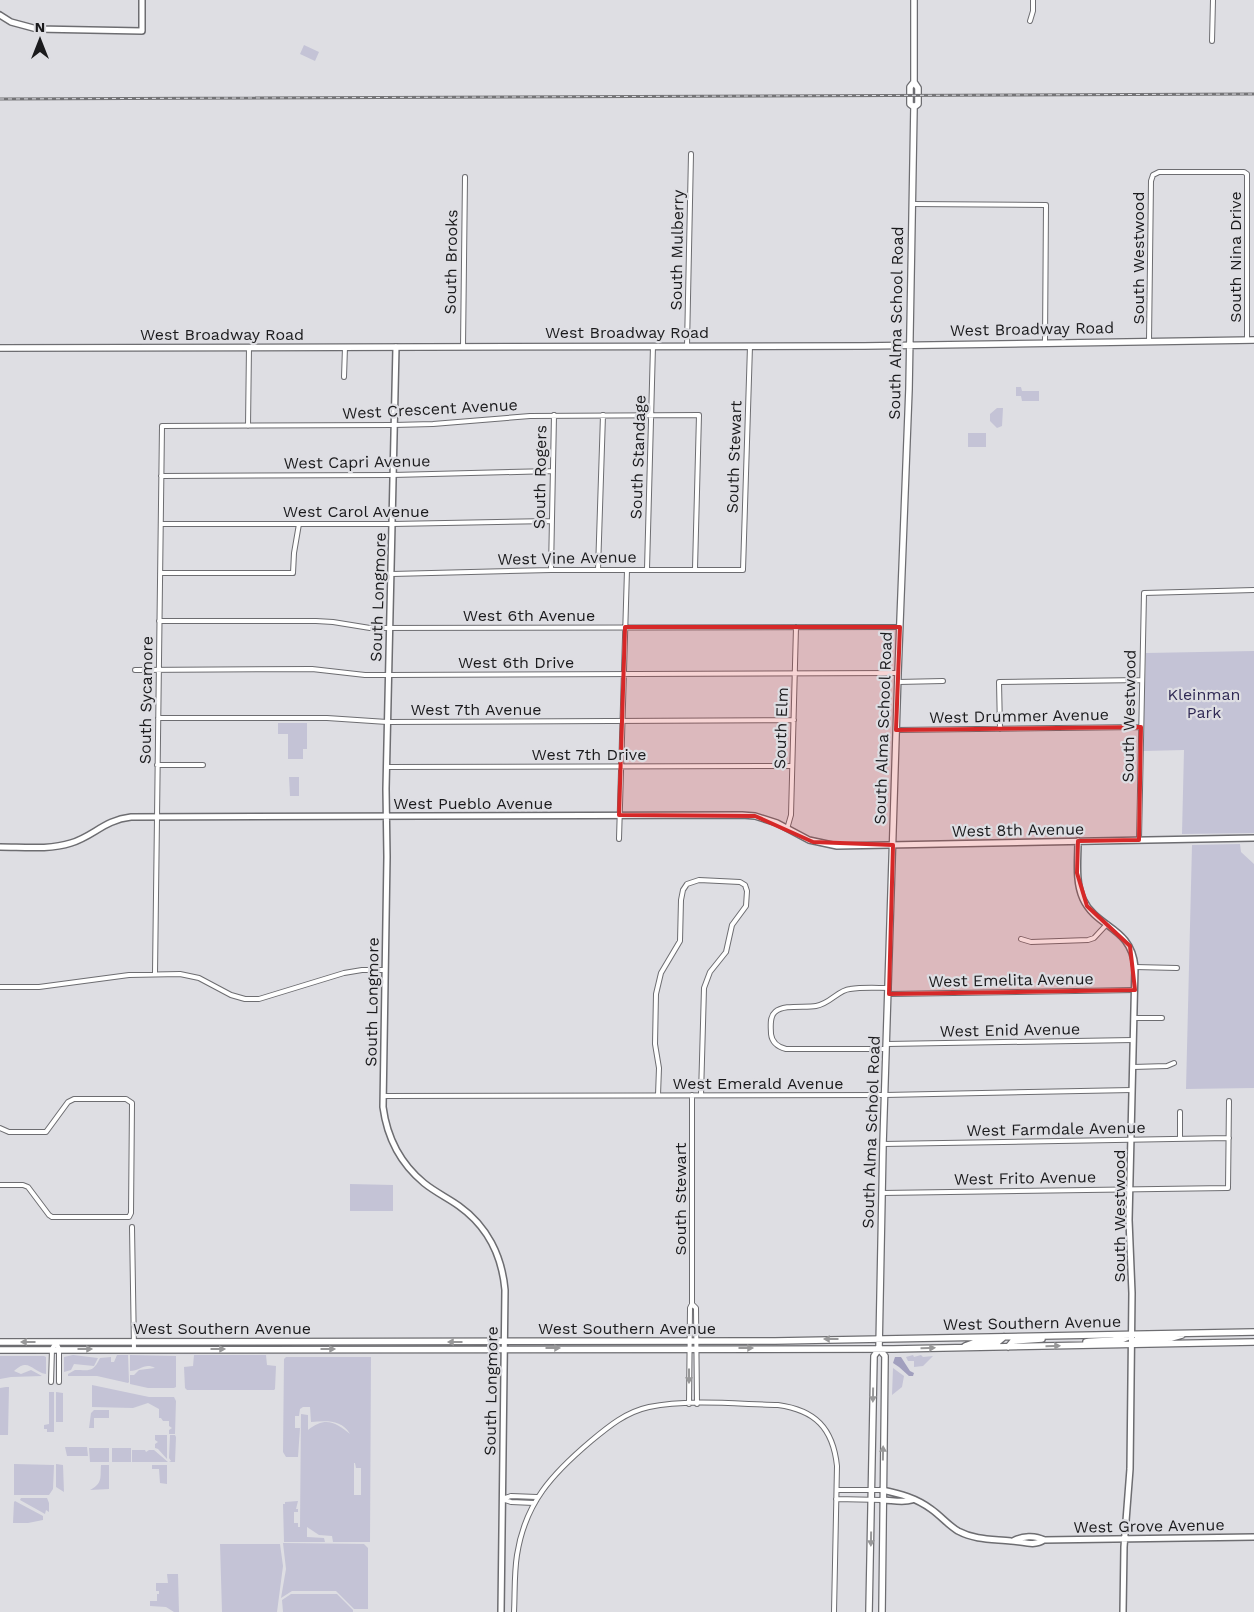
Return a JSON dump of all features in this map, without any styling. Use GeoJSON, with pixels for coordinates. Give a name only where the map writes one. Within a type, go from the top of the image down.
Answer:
{"type":"FeatureCollection","features":[{"type":"Feature","properties":{"kind":"main road","name":"South Alma School Road"},"geometry":{"type":"LineString","coordinates":[[869,1612],[874,1356],[879,1349],[880,1339],[883,1144],[910,345],[914,108],[910,104],[910,87],[914,82],[914,0]]}},
{"type":"Feature","properties":{"kind":"main road","name":"West Broadway Road"},"geometry":{"type":"LineString","coordinates":[[0,348],[910,345],[1254,340]]}},
{"type":"Feature","properties":{"kind":"main road","name":"West Southern Avenue"},"geometry":{"type":"LineString","coordinates":[[0,1342],[56,1342],[134,1346],[386,1349],[693,1341],[1254,1332]]}},
{"type":"Feature","properties":{"kind":"main road"},"geometry":{"type":"LineString","coordinates":[[1225,1333],[1226,1342]]}},
{"type":"Feature","properties":{"kind":"main road"},"geometry":{"type":"LineString","coordinates":[[1081,1345],[1097,1340],[1125,1340],[1132,1334]]}},
{"type":"Feature","properties":{"kind":"main road"},"geometry":{"type":"LineString","coordinates":[[1132,1344],[1136,1339],[1171,1338],[1186,1334]]}},
{"type":"Feature","properties":{"kind":"main road"},"geometry":{"type":"LineString","coordinates":[[1008,1346],[1012,1342],[1034,1341],[1054,1336]]}},
{"type":"Feature","properties":{"kind":"main road"},"geometry":{"type":"LineString","coordinates":[[958,1348],[976,1342],[998,1342],[1004,1337]]}},
{"type":"Feature","properties":{"kind":"main road","name":"West Southern Avenue"},"geometry":{"type":"LineString","coordinates":[[0,1350],[59,1350],[134,1346],[431,1342],[690,1348],[879,1349],[1254,1342]]}},
{"type":"Feature","properties":{"kind":"main road"},"geometry":{"type":"LineString","coordinates":[[386,1349],[392,1345],[426,1345],[431,1342]]}},
{"type":"Feature","properties":{"kind":"main road","name":"South Alma School Road"},"geometry":{"type":"LineString","coordinates":[[879,1349],[885,1356],[882,1612]]}},
{"type":"Feature","properties":{"kind":"street"},"geometry":{"type":"LineString","coordinates":[[0,15],[11,22],[37,28],[142,31],[142,0]]}},
{"type":"Feature","properties":{"kind":"street"},"geometry":{"type":"LineString","coordinates":[[1030,21],[1033,11],[1033,0]]}},
{"type":"Feature","properties":{"kind":"street"},"geometry":{"type":"LineString","coordinates":[[1212,41],[1213,0]]}},
{"type":"Feature","properties":{"kind":"street","name":"South Mulberry"},"geometry":{"type":"LineString","coordinates":[[687,346],[691,154]]}},
{"type":"Feature","properties":{"kind":"street","name":"South Nina Drive"},"geometry":{"type":"LineString","coordinates":[[1153,175],[1159,172],[1244,172],[1247,174],[1247,340]]}},
{"type":"Feature","properties":{"kind":"street","name":"South Westwood"},"geometry":{"type":"LineString","coordinates":[[1149,341],[1151,180],[1153,175]]}},
{"type":"Feature","properties":{"kind":"street","name":"South Brooks"},"geometry":{"type":"LineString","coordinates":[[463,347],[465,177]]}},
{"type":"Feature","properties":{"kind":"street"},"geometry":{"type":"LineString","coordinates":[[912,204],[1046,205],[1045,343]]}},
{"type":"Feature","properties":{"kind":"street","name":"South Standage"},"geometry":{"type":"LineString","coordinates":[[647,569],[653,346]]}},
{"type":"Feature","properties":{"kind":"street","name":"South Stewart"},"geometry":{"type":"LineString","coordinates":[[743,570],[750,346]]}},
{"type":"Feature","properties":{"kind":"street"},"geometry":{"type":"LineString","coordinates":[[248,426],[249,347]]}},
{"type":"Feature","properties":{"kind":"street"},"geometry":{"type":"LineString","coordinates":[[344,377],[345,347]]}},
{"type":"Feature","properties":{"kind":"street","name":"South Longmore"},"geometry":{"type":"LineString","coordinates":[[396,347],[392,574],[388,628],[384,1115],[396,1150],[405,1162],[422,1181],[470,1215],[483,1229],[499,1261],[504,1284],[501,1612]]}},
{"type":"Feature","properties":{"kind":"street","name":"West Crescent Avenue"},"geometry":{"type":"LineString","coordinates":[[162,426],[394,425],[554,415],[699,415],[695,569]]}},
{"type":"Feature","properties":{"kind":"street","name":"South Rogers"},"geometry":{"type":"LineString","coordinates":[[551,570],[554,415]]}},
{"type":"Feature","properties":{"kind":"street"},"geometry":{"type":"LineString","coordinates":[[598,570],[603,415]]}},
{"type":"Feature","properties":{"kind":"street","name":"South Sycamore"},"geometry":{"type":"LineString","coordinates":[[155,974],[162,426]]}},
{"type":"Feature","properties":{"kind":"street","name":"West Capri Avenue"},"geometry":{"type":"LineString","coordinates":[[161,476],[393,475],[553,471]]}},
{"type":"Feature","properties":{"kind":"street","name":"West Carol Avenue"},"geometry":{"type":"LineString","coordinates":[[161,524],[393,524],[551,521]]}},
{"type":"Feature","properties":{"kind":"street"},"geometry":{"type":"LineString","coordinates":[[160,573],[293,573],[299,524]]}},
{"type":"Feature","properties":{"kind":"street","name":"West Vine Avenue"},"geometry":{"type":"LineString","coordinates":[[392,574],[551,570],[743,570]]}},
{"type":"Feature","properties":{"kind":"street"},"geometry":{"type":"LineString","coordinates":[[619,839],[628,570]]}},
{"type":"Feature","properties":{"kind":"street","name":"South Westwood"},"geometry":{"type":"LineString","coordinates":[[1139,840],[1144,592],[1254,590]]}},
{"type":"Feature","properties":{"kind":"street","name":"West 6th Avenue"},"geometry":{"type":"LineString","coordinates":[[159,621],[316,621],[370,628],[900,627]]}},
{"type":"Feature","properties":{"kind":"street","name":"South Elm"},"geometry":{"type":"LineString","coordinates":[[787,829],[791,815],[796,627]]}},
{"type":"Feature","properties":{"kind":"street","name":"West 6th Drive"},"geometry":{"type":"LineString","coordinates":[[135,670],[312,669],[365,675],[898,673]]}},
{"type":"Feature","properties":{"kind":"street"},"geometry":{"type":"LineString","coordinates":[[1000,729],[999,682],[1142,680]]}},
{"type":"Feature","properties":{"kind":"street"},"geometry":{"type":"LineString","coordinates":[[898,682],[943,681]]}},
{"type":"Feature","properties":{"kind":"street","name":"West 7th Avenue"},"geometry":{"type":"LineString","coordinates":[[158,718],[327,718],[387,722],[794,720]]}},
{"type":"Feature","properties":{"kind":"street","name":"West Drummer Avenue"},"geometry":{"type":"LineString","coordinates":[[896,730],[1141,726]]}},
{"type":"Feature","properties":{"kind":"street"},"geometry":{"type":"LineString","coordinates":[[157,765],[203,765]]}},
{"type":"Feature","properties":{"kind":"street","name":"West 7th Drive"},"geometry":{"type":"LineString","coordinates":[[386,767],[792,766]]}},
{"type":"Feature","properties":{"kind":"street","name":"West Pueblo Avenue"},"geometry":{"type":"LineString","coordinates":[[157,817],[748,815],[765,819],[787,829]]}},
{"type":"Feature","properties":{"kind":"street"},"geometry":{"type":"LineString","coordinates":[[0,847],[60,846],[83,838],[102,825],[120,818],[157,817]]}},
{"type":"Feature","properties":{"kind":"street","name":"West 8th Avenue"},"geometry":{"type":"LineString","coordinates":[[787,829],[809,840],[844,846],[1254,838]]}},
{"type":"Feature","properties":{"kind":"street","name":"South Westwood"},"geometry":{"type":"LineString","coordinates":[[1078,842],[1078,883],[1081,894],[1090,910],[1127,942],[1133,954],[1135,967],[1129,1237],[1132,1334],[1130,1469],[1125,1539],[1123,1612]]}},
{"type":"Feature","properties":{"kind":"street"},"geometry":{"type":"LineString","coordinates":[[658,1095],[659,1068],[655,1044],[656,994],[661,973],[680,941],[681,900],[684,890],[687,884],[699,880],[740,882],[747,891],[746,906],[732,925],[726,952],[710,972],[704,988],[701,1095]]}},
{"type":"Feature","properties":{"kind":"street"},"geometry":{"type":"LineString","coordinates":[[1022,939],[1031,942],[1088,940],[1094,938],[1107,924]]}},
{"type":"Feature","properties":{"kind":"street"},"geometry":{"type":"LineString","coordinates":[[1135,967],[1177,968]]}},
{"type":"Feature","properties":{"kind":"street"},"geometry":{"type":"LineString","coordinates":[[0,987],[39,987],[79,983],[121,975],[155,974],[199,978],[232,995],[245,999],[259,999],[344,973],[362,970],[385,970]]}},
{"type":"Feature","properties":{"kind":"street","name":"West Emelita Avenue"},"geometry":{"type":"LineString","coordinates":[[771,1025],[772,1015],[778,1010],[817,1006],[848,989],[889,991],[1134,990]]}},
{"type":"Feature","properties":{"kind":"street"},"geometry":{"type":"LineString","coordinates":[[1134,1018],[1162,1018]]}},
{"type":"Feature","properties":{"kind":"street","name":"West Enid Avenue"},"geometry":{"type":"LineString","coordinates":[[771,1025],[771,1036],[774,1043],[780,1048],[786,1049],[1133,1040]]}},
{"type":"Feature","properties":{"kind":"street"},"geometry":{"type":"LineString","coordinates":[[1133,1067],[1167,1066],[1174,1063]]}},
{"type":"Feature","properties":{"kind":"street","name":"West Emerald Avenue"},"geometry":{"type":"LineString","coordinates":[[383,1096],[885,1095],[1132,1090]]}},
{"type":"Feature","properties":{"kind":"street","name":"South Stewart"},"geometry":{"type":"LineString","coordinates":[[692,1095],[692,1304],[690,1308],[693,1341],[697,1348],[697,1404]]}},
{"type":"Feature","properties":{"kind":"street"},"geometry":{"type":"LineString","coordinates":[[0,1128],[9,1132],[46,1132],[68,1102],[74,1099],[126,1099],[132,1103],[131,1213],[129,1217],[52,1217],[28,1187],[23,1185],[0,1185]]}},
{"type":"Feature","properties":{"kind":"street"},"geometry":{"type":"LineString","coordinates":[[1229,1101],[1229,1138]]}},
{"type":"Feature","properties":{"kind":"street"},"geometry":{"type":"LineString","coordinates":[[1180,1112],[1180,1139]]}},
{"type":"Feature","properties":{"kind":"street","name":"West Farmdale Avenue"},"geometry":{"type":"LineString","coordinates":[[883,1144],[1229,1138]]}},
{"type":"Feature","properties":{"kind":"street","name":"West Frito Avenue"},"geometry":{"type":"LineString","coordinates":[[882,1193],[1228,1188],[1229,1138]]}},
{"type":"Feature","properties":{"kind":"street"},"geometry":{"type":"LineString","coordinates":[[132,1227],[134,1346]]}},
{"type":"Feature","properties":{"kind":"street","name":"South Stewart"},"geometry":{"type":"LineString","coordinates":[[689,1404],[690,1348],[693,1341]]}},
{"type":"Feature","properties":{"kind":"street"},"geometry":{"type":"LineString","coordinates":[[52,1382],[52,1350],[56,1342]]}},
{"type":"Feature","properties":{"kind":"street"},"geometry":{"type":"LineString","coordinates":[[56,1342],[59,1350],[60,1382]]}},
{"type":"Feature","properties":{"kind":"street"},"geometry":{"type":"LineString","coordinates":[[514,1612],[516,1557],[523,1531],[537,1497],[560,1468],[614,1422],[640,1410],[669,1404],[778,1404],[798,1409],[813,1416],[826,1430],[836,1456],[834,1612]]}},
{"type":"Feature","properties":{"kind":"street","name":"West Grove Avenue"},"geometry":{"type":"LineString","coordinates":[[836,1490],[882,1490],[908,1496],[912,1500],[930,1508],[951,1526],[964,1534],[987,1540],[1013,1541],[1019,1538],[1038,1537],[1044,1540],[1254,1537]]}},
{"type":"Feature","properties":{"kind":"street"},"geometry":{"type":"LineString","coordinates":[[502,1499],[511,1496],[537,1497]]}},
{"type":"Feature","properties":{"kind":"street"},"geometry":{"type":"LineString","coordinates":[[502,1499],[511,1502],[534,1503]]}},
{"type":"Feature","properties":{"kind":"street","name":"West Grove Avenue"},"geometry":{"type":"LineString","coordinates":[[836,1499],[894,1499],[907,1502],[912,1500]]}},
{"type":"Feature","properties":{"kind":"highlighted area"},"geometry":{"type":"Polygon","coordinates":[[[625,627],[900,627],[896,730],[1141,727],[1139,840],[1078,841],[1077,873],[1087,906],[1130,946],[1135,990],[889,994],[893,845],[813,842],[755,816],[619,815],[625,627]]]}},
{"type":"Feature","properties":{"kind":"green space"},"geometry":{"type":"Polygon","coordinates":[[[304,45],[319,52],[315,61],[300,54],[304,45]]]}},
{"type":"Feature","properties":{"kind":"green space"},"geometry":{"type":"Polygon","coordinates":[[[1016,387],[1021,387],[1022,391],[1039,391],[1039,401],[1022,401],[1021,396],[1016,396],[1016,387]]]}},
{"type":"Feature","properties":{"kind":"green space"},"geometry":{"type":"Polygon","coordinates":[[[997,408],[1003,408],[1002,426],[997,428],[990,421],[990,414],[997,408]]]}},
{"type":"Feature","properties":{"kind":"green space"},"geometry":{"type":"Polygon","coordinates":[[[968,433],[986,433],[986,447],[968,447],[968,433]]]}},
{"type":"Feature","properties":{"kind":"green space","name":"Kleinman Park"},"geometry":{"type":"Polygon","coordinates":[[[1254,651],[1254,833],[1182,834],[1184,750],[1143,751],[1146,653],[1254,651]]]}},
{"type":"Feature","properties":{"kind":"green space"},"geometry":{"type":"Polygon","coordinates":[[[278,723],[307,723],[307,749],[303,749],[303,759],[288,759],[288,734],[278,734],[278,723]]]}},
{"type":"Feature","properties":{"kind":"green space"},"geometry":{"type":"Polygon","coordinates":[[[289,777],[299,777],[299,796],[290,796],[289,777]]]}},
{"type":"Feature","properties":{"kind":"green space"},"geometry":{"type":"Polygon","coordinates":[[[1240,844],[1241,852],[1254,864],[1254,1088],[1186,1089],[1192,845],[1240,844]]]}},
{"type":"Feature","properties":{"kind":"green space"},"geometry":{"type":"Polygon","coordinates":[[[350,1184],[393,1185],[393,1211],[350,1211],[350,1184]]]}},
{"type":"Feature","properties":{"kind":"green space"},"geometry":{"type":"Polygon","coordinates":[[[73,1355],[98,1358],[94,1366],[74,1364],[71,1370],[64,1372],[64,1357],[73,1355]]]}},
{"type":"Feature","properties":{"kind":"green space"},"geometry":{"type":"Polygon","coordinates":[[[117,1355],[128,1355],[128,1383],[97,1376],[68,1376],[68,1374],[75,1370],[90,1370],[100,1358],[111,1357],[111,1362],[114,1362],[117,1355]]]}},
{"type":"Feature","properties":{"kind":"green space"},"geometry":{"type":"Polygon","coordinates":[[[130,1355],[176,1356],[176,1387],[148,1388],[130,1384],[130,1375],[134,1375],[139,1370],[155,1368],[145,1366],[130,1371],[130,1355]]]}},
{"type":"Feature","properties":{"kind":"green space"},"geometry":{"type":"Polygon","coordinates":[[[194,1355],[266,1355],[267,1365],[276,1366],[275,1389],[187,1390],[185,1388],[184,1367],[193,1366],[194,1355]]]}},
{"type":"Feature","properties":{"kind":"green space"},"geometry":{"type":"Polygon","coordinates":[[[913,1355],[914,1357],[921,1355],[923,1357],[933,1356],[923,1366],[914,1367],[914,1361],[908,1361],[906,1357],[913,1355]]]}},
{"type":"Feature","properties":{"kind":"green space"},"geometry":{"type":"Polygon","coordinates":[[[0,1356],[44,1356],[46,1357],[46,1374],[30,1366],[23,1365],[14,1371],[21,1374],[31,1370],[42,1376],[0,1379],[0,1356]]]}},
{"type":"Feature","properties":{"kind":"green space"},"geometry":{"type":"Polygon","coordinates":[[[286,1357],[371,1357],[370,1542],[333,1542],[332,1536],[319,1535],[307,1527],[307,1537],[324,1538],[325,1542],[284,1542],[283,1504],[285,1502],[298,1501],[296,1509],[298,1509],[298,1512],[294,1512],[294,1523],[298,1523],[298,1527],[300,1527],[301,1414],[308,1415],[308,1430],[320,1423],[330,1422],[340,1426],[350,1434],[338,1423],[328,1421],[311,1422],[310,1407],[303,1407],[300,1409],[299,1416],[295,1416],[295,1428],[300,1428],[298,1457],[286,1457],[283,1452],[284,1359],[286,1357]],[[355,1463],[354,1495],[361,1495],[361,1468],[356,1468],[355,1463]]]}},
{"type":"Feature","properties":{"kind":"green space"},"geometry":{"type":"Polygon","coordinates":[[[893,1368],[904,1376],[902,1387],[892,1395],[893,1368]]]}},
{"type":"Feature","properties":{"kind":"green space"},"geometry":{"type":"Polygon","coordinates":[[[92,1385],[149,1397],[174,1397],[176,1401],[175,1434],[169,1434],[169,1430],[172,1428],[169,1426],[169,1421],[163,1421],[159,1418],[159,1409],[148,1403],[133,1408],[92,1407],[92,1385]]]}},
{"type":"Feature","properties":{"kind":"green space"},"geometry":{"type":"Polygon","coordinates":[[[9,1387],[8,1435],[0,1435],[0,1388],[9,1387]]]}},
{"type":"Feature","properties":{"kind":"green space"},"geometry":{"type":"Polygon","coordinates":[[[49,1392],[54,1392],[54,1432],[47,1432],[47,1429],[44,1429],[44,1425],[49,1424],[49,1392]]]}},
{"type":"Feature","properties":{"kind":"green space"},"geometry":{"type":"Polygon","coordinates":[[[56,1392],[63,1393],[63,1422],[56,1422],[56,1392]]]}},
{"type":"Feature","properties":{"kind":"green space"},"geometry":{"type":"Polygon","coordinates":[[[94,1410],[109,1410],[109,1418],[94,1418],[94,1428],[89,1428],[91,1413],[94,1410]]]}},
{"type":"Feature","properties":{"kind":"green space"},"geometry":{"type":"Polygon","coordinates":[[[155,1435],[167,1435],[167,1459],[155,1448],[155,1444],[158,1442],[155,1440],[155,1435]]]}},
{"type":"Feature","properties":{"kind":"green space"},"geometry":{"type":"Polygon","coordinates":[[[170,1435],[175,1435],[176,1437],[175,1462],[169,1462],[171,1461],[169,1458],[170,1435]]]}},
{"type":"Feature","properties":{"kind":"green space"},"geometry":{"type":"Polygon","coordinates":[[[65,1447],[87,1447],[88,1456],[67,1456],[65,1447]]]}},
{"type":"Feature","properties":{"kind":"green space"},"geometry":{"type":"Polygon","coordinates":[[[89,1448],[109,1448],[109,1462],[90,1462],[89,1448]]]}},
{"type":"Feature","properties":{"kind":"green space"},"geometry":{"type":"Polygon","coordinates":[[[112,1448],[131,1448],[131,1462],[112,1462],[112,1448]]]}},
{"type":"Feature","properties":{"kind":"green space"},"geometry":{"type":"Polygon","coordinates":[[[132,1450],[145,1450],[146,1452],[154,1450],[168,1462],[132,1462],[132,1450]]]}},
{"type":"Feature","properties":{"kind":"green space"},"geometry":{"type":"Polygon","coordinates":[[[14,1464],[54,1465],[53,1489],[49,1495],[14,1495],[14,1464]]]}},
{"type":"Feature","properties":{"kind":"green space"},"geometry":{"type":"Polygon","coordinates":[[[56,1464],[63,1465],[64,1492],[56,1487],[56,1464]]]}},
{"type":"Feature","properties":{"kind":"green space"},"geometry":{"type":"Polygon","coordinates":[[[101,1465],[109,1465],[109,1489],[90,1490],[99,1482],[101,1465]]]}},
{"type":"Feature","properties":{"kind":"green space"},"geometry":{"type":"Polygon","coordinates":[[[152,1465],[167,1465],[167,1484],[160,1483],[159,1469],[152,1469],[152,1465]]]}},
{"type":"Feature","properties":{"kind":"green space"},"geometry":{"type":"Polygon","coordinates":[[[21,1498],[47,1498],[49,1512],[46,1510],[45,1514],[20,1500],[21,1498]]]}},
{"type":"Feature","properties":{"kind":"green space"},"geometry":{"type":"Polygon","coordinates":[[[15,1501],[43,1516],[43,1520],[13,1523],[15,1501]]]}},
{"type":"Feature","properties":{"kind":"green space"},"geometry":{"type":"Polygon","coordinates":[[[283,1543],[364,1544],[368,1548],[368,1609],[354,1609],[336,1591],[292,1591],[281,1598],[286,1569],[283,1543]]]}},
{"type":"Feature","properties":{"kind":"green space"},"geometry":{"type":"Polygon","coordinates":[[[220,1544],[280,1544],[283,1566],[277,1612],[222,1612],[220,1544]]]}},
{"type":"Feature","properties":{"kind":"green space"},"geometry":{"type":"Polygon","coordinates":[[[167,1574],[178,1574],[179,1612],[174,1612],[166,1607],[150,1606],[150,1601],[157,1601],[157,1594],[159,1594],[159,1591],[156,1591],[156,1583],[168,1583],[167,1574]]]}},
{"type":"Feature","properties":{"kind":"green space"},"geometry":{"type":"Polygon","coordinates":[[[291,1594],[337,1594],[353,1612],[283,1612],[282,1600],[291,1594]]]}},
{"type":"Feature","properties":{"kind":"water"},"geometry":{"type":"Polygon","coordinates":[[[895,1357],[901,1357],[910,1371],[914,1373],[913,1376],[909,1376],[893,1363],[895,1357]]]}},
{"type":"Feature","properties":{"kind":"railway"},"geometry":{"type":"LineString","coordinates":[[0,99],[1254,94]]}}]}
